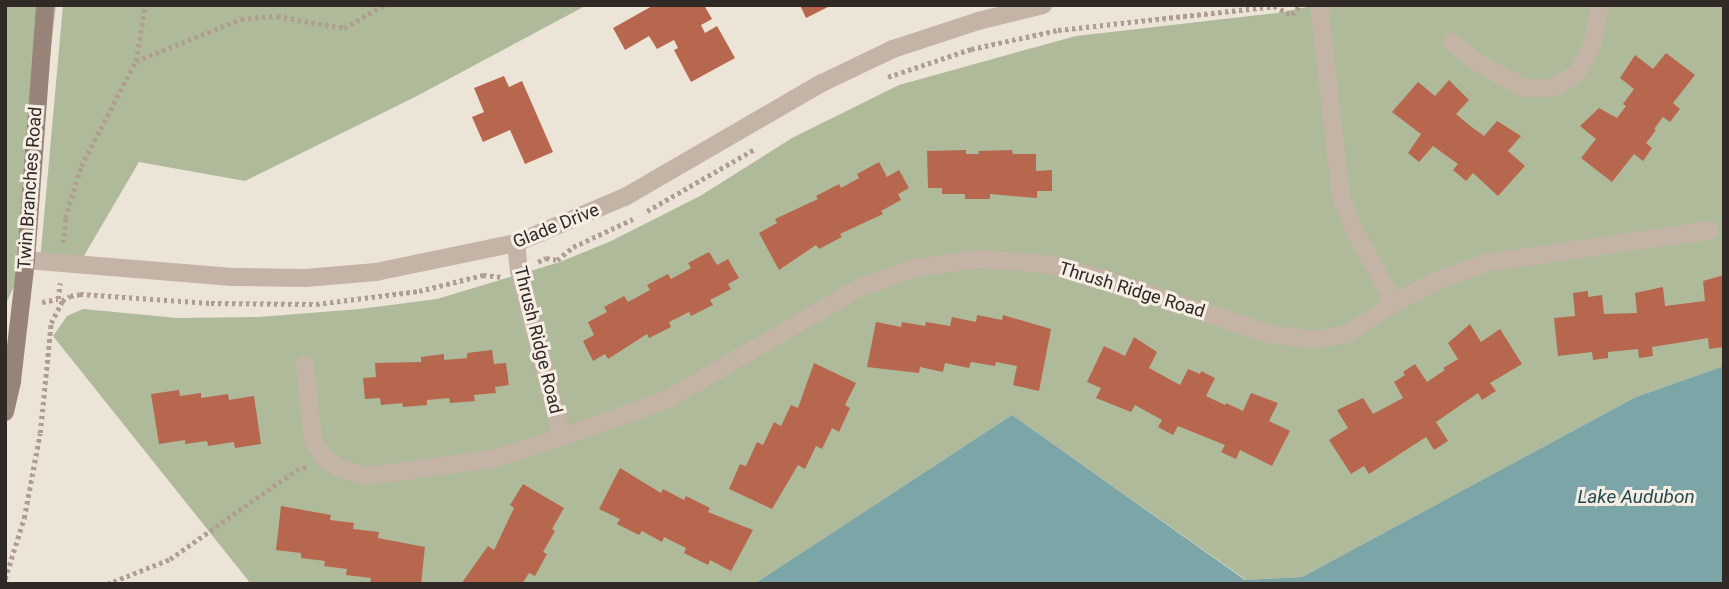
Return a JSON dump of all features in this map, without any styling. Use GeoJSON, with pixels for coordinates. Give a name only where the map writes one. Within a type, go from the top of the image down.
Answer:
{"type":"FeatureCollection","features":[{"type":"Feature","properties":{"kind":"main road","name":"Twin Branches Road"},"geometry":{"type":"LineString","coordinates":[[5,412],[12,381],[26,260],[45,5]]}},
{"type":"Feature","properties":{"kind":"street","name":"Glade Drive"},"geometry":{"type":"LineString","coordinates":[[26,260],[232,278],[306,278],[376,272],[516,243],[625,197],[822,83],[893,49],[978,21],[1042,5]]}},
{"type":"Feature","properties":{"kind":"street"},"geometry":{"type":"LineString","coordinates":[[1319,5],[1341,197],[1356,233],[1394,303]]}},
{"type":"Feature","properties":{"kind":"street"},"geometry":{"type":"LineString","coordinates":[[1452,42],[1478,63],[1524,88],[1553,88],[1576,74],[1592,46],[1600,5]]}},
{"type":"Feature","properties":{"kind":"street","name":"Thrush Ridge Road"},"geometry":{"type":"LineString","coordinates":[[325,459],[341,469],[367,476],[492,459],[562,437],[668,398],[859,288],[916,268],[978,259],[1046,264],[1103,279],[1269,334],[1313,340],[1347,334],[1394,303],[1436,281],[1485,263],[1710,230]]}},
{"type":"Feature","properties":{"kind":"street","name":"Thrush Ridge Road"},"geometry":{"type":"LineString","coordinates":[[516,243],[519,271],[562,437]]}},
{"type":"Feature","properties":{"kind":"street"},"geometry":{"type":"LineString","coordinates":[[305,365],[313,440],[325,459]]}},
{"type":"Feature","properties":{"kind":"path"},"geometry":{"type":"LineString","coordinates":[[62,264],[65,218],[81,166],[136,61],[145,5]]}},
{"type":"Feature","properties":{"kind":"path"},"geometry":{"type":"LineString","coordinates":[[136,61],[241,19],[277,16],[344,28],[384,5]]}},
{"type":"Feature","properties":{"kind":"path"},"geometry":{"type":"LineString","coordinates":[[107,584],[170,559],[296,470],[325,459]]}},
{"type":"Feature","properties":{"kind":"green space"},"geometry":{"type":"Polygon","coordinates":[[[5,5],[56,5],[26,260],[5,306],[5,5]]]}},
{"type":"Feature","properties":{"kind":"green space"},"geometry":{"type":"Polygon","coordinates":[[[63,5],[587,5],[415,97],[245,181],[139,162],[78,266],[40,261],[63,5]]]}},
{"type":"Feature","properties":{"kind":"green space"},"geometry":{"type":"Polygon","coordinates":[[[1317,5],[1724,5],[1724,366],[1636,397],[1302,577],[1246,580],[1012,415],[754,584],[251,584],[53,336],[67,316],[83,309],[177,318],[258,317],[360,309],[437,299],[560,262],[611,241],[700,196],[792,138],[899,85],[1076,36],[1277,13],[1317,5]]]}},
{"type":"Feature","properties":{"kind":"water","name":"Lake Audubon"},"geometry":{"type":"Polygon","coordinates":[[[1724,366],[1724,584],[754,584],[1012,415],[1245,580],[1302,577],[1636,397],[1724,366]]]}},
{"type":"Feature","properties":{"kind":"building"},"geometry":{"type":"Polygon","coordinates":[[[654,5],[704,5],[712,19],[701,25],[705,33],[717,26],[735,58],[691,82],[674,50],[678,48],[674,40],[657,49],[649,36],[625,50],[613,28],[654,5]]]}},
{"type":"Feature","properties":{"kind":"building"},"geometry":{"type":"Polygon","coordinates":[[[800,5],[832,5],[806,18],[800,5]]]}},
{"type":"Feature","properties":{"kind":"building"},"geometry":{"type":"Polygon","coordinates":[[[1666,53],[1695,75],[1673,103],[1680,109],[1670,122],[1663,117],[1654,129],[1656,130],[1646,143],[1652,148],[1643,161],[1634,154],[1612,182],[1581,158],[1596,139],[1580,126],[1599,108],[1617,118],[1634,89],[1620,78],[1635,55],[1653,69],[1666,53]]]}},
{"type":"Feature","properties":{"kind":"building"},"geometry":{"type":"Polygon","coordinates":[[[504,76],[509,87],[522,81],[553,152],[525,164],[510,130],[483,142],[472,117],[484,112],[474,88],[504,76]]]}},
{"type":"Feature","properties":{"kind":"building"},"geometry":{"type":"Polygon","coordinates":[[[1449,80],[1469,100],[1456,114],[1469,125],[1484,136],[1497,121],[1521,136],[1508,151],[1525,166],[1498,196],[1473,173],[1466,181],[1453,170],[1458,164],[1433,146],[1419,162],[1408,153],[1421,134],[1392,112],[1418,82],[1435,96],[1449,80]]]}},
{"type":"Feature","properties":{"kind":"building"},"geometry":{"type":"Polygon","coordinates":[[[966,150],[966,154],[1012,150],[1013,154],[1036,154],[1036,171],[1052,170],[1052,191],[1037,191],[1037,198],[990,194],[990,199],[965,199],[965,194],[942,194],[942,188],[928,188],[927,151],[966,150]]]}},
{"type":"Feature","properties":{"kind":"building"},"geometry":{"type":"Polygon","coordinates":[[[879,162],[887,177],[899,170],[909,188],[898,194],[901,200],[881,211],[883,214],[840,234],[842,237],[819,249],[816,245],[779,270],[759,233],[777,223],[775,219],[818,199],[816,196],[839,184],[841,188],[859,178],[857,174],[879,162]]]}},
{"type":"Feature","properties":{"kind":"building"},"geometry":{"type":"Polygon","coordinates":[[[709,252],[717,265],[728,259],[739,278],[728,284],[731,289],[710,300],[713,305],[691,316],[689,312],[669,322],[671,327],[649,338],[647,334],[608,359],[605,354],[593,361],[583,341],[594,335],[588,322],[607,312],[604,307],[624,296],[628,302],[650,290],[647,285],[668,274],[671,279],[691,268],[688,263],[709,252]]]}},
{"type":"Feature","properties":{"kind":"building"},"geometry":{"type":"Polygon","coordinates":[[[1724,275],[1724,347],[1709,349],[1708,338],[1652,347],[1653,356],[1639,358],[1638,349],[1608,352],[1608,358],[1593,360],[1592,352],[1558,356],[1554,318],[1575,316],[1573,293],[1588,291],[1588,297],[1602,295],[1604,314],[1637,313],[1635,293],[1663,287],[1665,306],[1705,301],[1703,281],[1724,275]]]}},
{"type":"Feature","properties":{"kind":"building"},"geometry":{"type":"Polygon","coordinates":[[[977,315],[1002,320],[1003,315],[1051,329],[1039,391],[1013,385],[1017,366],[996,362],[995,366],[971,362],[969,368],[945,363],[943,372],[920,367],[919,373],[867,367],[876,322],[901,327],[902,322],[950,326],[952,317],[976,322],[977,315]]]}},
{"type":"Feature","properties":{"kind":"building"},"geometry":{"type":"Polygon","coordinates":[[[1470,324],[1481,342],[1500,329],[1522,364],[1490,383],[1496,391],[1482,400],[1478,393],[1436,422],[1448,441],[1434,450],[1426,437],[1369,474],[1364,466],[1351,474],[1329,440],[1348,428],[1337,410],[1363,398],[1373,414],[1403,398],[1394,382],[1405,375],[1403,372],[1415,364],[1427,382],[1445,370],[1443,368],[1458,359],[1448,343],[1470,324]]]}},
{"type":"Feature","properties":{"kind":"building"},"geometry":{"type":"Polygon","coordinates":[[[1134,337],[1157,352],[1149,368],[1180,385],[1188,369],[1200,374],[1201,371],[1215,378],[1206,396],[1225,405],[1226,403],[1243,411],[1251,393],[1278,403],[1269,421],[1290,431],[1272,466],[1240,450],[1236,459],[1221,452],[1225,445],[1178,426],[1173,435],[1158,427],[1162,420],[1135,405],[1131,412],[1096,398],[1101,388],[1087,382],[1104,346],[1125,356],[1134,337]]]}},
{"type":"Feature","properties":{"kind":"building"},"geometry":{"type":"Polygon","coordinates":[[[492,350],[494,364],[506,363],[509,385],[495,387],[496,393],[474,395],[475,401],[450,403],[449,398],[427,400],[427,405],[403,407],[402,403],[381,405],[380,398],[365,399],[363,378],[376,377],[375,363],[421,362],[421,357],[444,354],[444,360],[467,358],[467,353],[492,350]]]}},
{"type":"Feature","properties":{"kind":"building"},"geometry":{"type":"Polygon","coordinates":[[[814,363],[856,383],[845,405],[850,408],[839,432],[832,428],[822,449],[816,446],[805,469],[798,465],[772,509],[729,489],[740,464],[746,466],[757,442],[763,445],[774,422],[781,426],[791,405],[798,408],[814,363]]]}},
{"type":"Feature","properties":{"kind":"building"},"geometry":{"type":"Polygon","coordinates":[[[179,390],[180,396],[201,393],[201,398],[228,394],[229,400],[254,396],[261,444],[235,448],[234,442],[208,446],[207,441],[185,444],[185,440],[159,444],[151,394],[179,390]]]}},
{"type":"Feature","properties":{"kind":"building"},"geometry":{"type":"Polygon","coordinates":[[[620,468],[661,493],[663,489],[684,500],[686,496],[710,508],[708,512],[753,530],[731,571],[710,560],[708,565],[684,553],[686,548],[664,537],[662,542],[642,531],[639,535],[617,524],[620,519],[599,509],[620,468]]]}},
{"type":"Feature","properties":{"kind":"building"},"geometry":{"type":"Polygon","coordinates":[[[523,484],[564,508],[552,529],[555,531],[543,552],[547,554],[535,576],[529,573],[522,584],[461,584],[488,546],[494,550],[514,508],[510,505],[523,484]]]}},
{"type":"Feature","properties":{"kind":"building"},"geometry":{"type":"Polygon","coordinates":[[[281,506],[331,515],[330,520],[354,523],[353,529],[379,532],[378,538],[425,547],[421,584],[370,583],[371,578],[346,575],[347,569],[324,566],[325,561],[301,558],[301,553],[276,550],[281,506]]]}}]}
